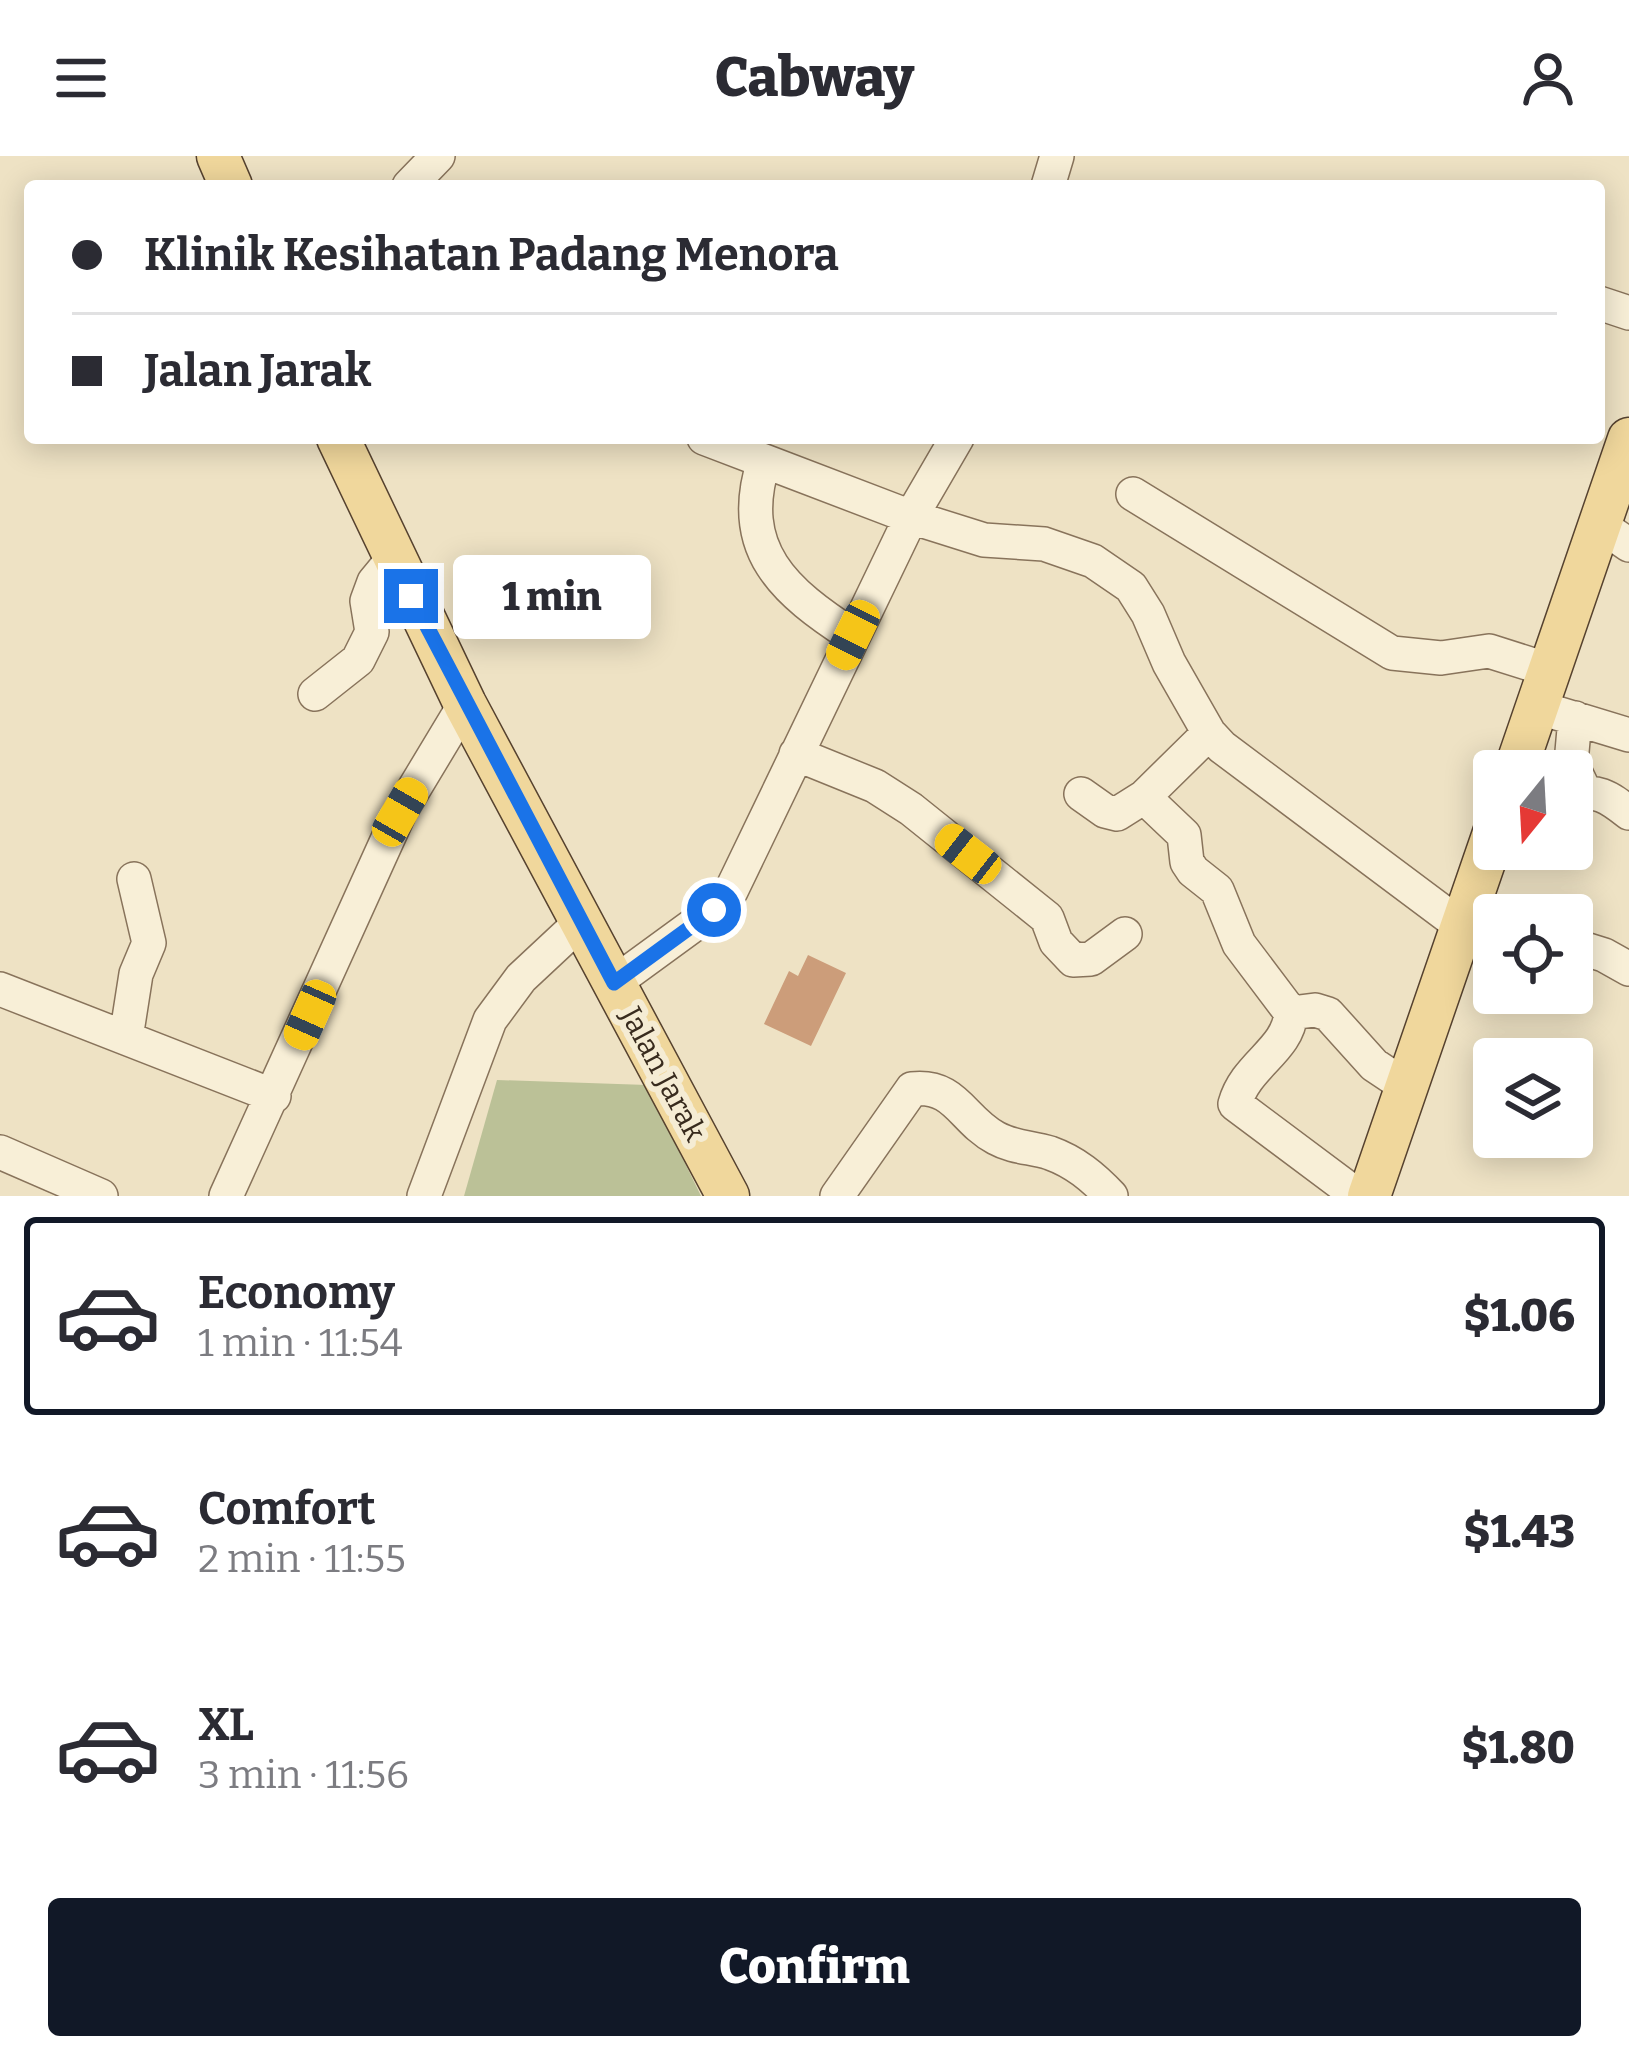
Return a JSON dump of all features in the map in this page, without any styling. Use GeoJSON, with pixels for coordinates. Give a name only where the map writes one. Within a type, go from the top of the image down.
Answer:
{"type":"FeatureCollection","features":[{"type":"Feature","properties":{"kind":"main road"},"geometry":{"type":"LineString","coordinates":[[1526,750],[1554,698],[1614,535],[1629,439]]}},
{"type":"Feature","properties":{"kind":"main road","name":"Jalan Jarak"},"geometry":{"type":"LineString","coordinates":[[341,444],[465,704],[728,1196]]}},
{"type":"Feature","properties":{"kind":"main road"},"geometry":{"type":"LineString","coordinates":[[1369,1196],[1407,1088],[1473,944]]}},
{"type":"Feature","properties":{"kind":"street"},"geometry":{"type":"LineString","coordinates":[[415,180],[438,156]]}},
{"type":"Feature","properties":{"kind":"street"},"geometry":{"type":"LineString","coordinates":[[720,444],[984,540],[1044,544],[1093,561],[1131,587],[1209,733],[1222,747],[1473,929]]}},
{"type":"Feature","properties":{"kind":"street"},"geometry":{"type":"LineString","coordinates":[[614,983],[714,910],[730,891],[911,517],[954,444]]}},
{"type":"Feature","properties":{"kind":"street"},"geometry":{"type":"LineString","coordinates":[[764,461],[758,479],[763,554],[800,602],[853,635]]}},
{"type":"Feature","properties":{"kind":"street"},"geometry":{"type":"LineString","coordinates":[[1132,494],[1392,653],[1441,658],[1489,651],[1554,698],[1629,735]]}},
{"type":"Feature","properties":{"kind":"street"},"geometry":{"type":"LineString","coordinates":[[315,694],[358,660],[372,632],[367,602],[374,582],[393,559]]}},
{"type":"Feature","properties":{"kind":"street"},"geometry":{"type":"LineString","coordinates":[[1554,698],[1568,750]]}},
{"type":"Feature","properties":{"kind":"street"},"geometry":{"type":"LineString","coordinates":[[226,1196],[400,812],[465,704]]}},
{"type":"Feature","properties":{"kind":"street"},"geometry":{"type":"LineString","coordinates":[[1081,794],[1118,814],[1144,796],[1209,733]]}},
{"type":"Feature","properties":{"kind":"street"},"geometry":{"type":"LineString","coordinates":[[796,754],[875,786],[911,809],[1047,918],[1056,942],[1073,960],[1090,958],[1125,934]]}},
{"type":"Feature","properties":{"kind":"street"},"geometry":{"type":"LineString","coordinates":[[1593,794],[1629,813]]}},
{"type":"Feature","properties":{"kind":"street"},"geometry":{"type":"LineString","coordinates":[[1144,796],[1184,835],[1192,871],[1217,890],[1239,944],[1291,1012],[1289,1030],[1241,1081],[1235,1104],[1358,1196]]}},
{"type":"Feature","properties":{"kind":"street"},"geometry":{"type":"LineString","coordinates":[[126,1038],[136,974],[149,943],[134,879]]}},
{"type":"Feature","properties":{"kind":"street"},"geometry":{"type":"LineString","coordinates":[[424,1196],[490,1020],[521,978],[581,922]]}},
{"type":"Feature","properties":{"kind":"street"},"geometry":{"type":"LineString","coordinates":[[1593,952],[1629,969]]}},
{"type":"Feature","properties":{"kind":"street"},"geometry":{"type":"LineString","coordinates":[[0,989],[274,1096]]}},
{"type":"Feature","properties":{"kind":"street"},"geometry":{"type":"LineString","coordinates":[[1291,1012],[1328,1014],[1373,1065],[1407,1088]]}},
{"type":"Feature","properties":{"kind":"street"},"geometry":{"type":"LineString","coordinates":[[837,1196],[912,1089],[931,1087],[954,1100],[974,1124],[996,1138],[1070,1163],[1090,1174],[1111,1196]]}},
{"type":"Feature","properties":{"kind":"street"},"geometry":{"type":"LineString","coordinates":[[0,1152],[100,1196]]}},
{"type":"Feature","properties":{"kind":"green space"},"geometry":{"type":"Polygon","coordinates":[[[497,1080],[647,1085],[701,1196],[464,1196],[497,1080]]]}},
{"type":"Feature","properties":{"kind":"building"},"geometry":{"type":"Polygon","coordinates":[[[808,955],[846,973],[811,1046],[764,1024],[789,971],[798,976],[808,955]]]}},
{"type":"Feature","properties":{"kind":"route"},"geometry":{"type":"LineString","coordinates":[[411,596],[614,983],[714,910]]}}]}
